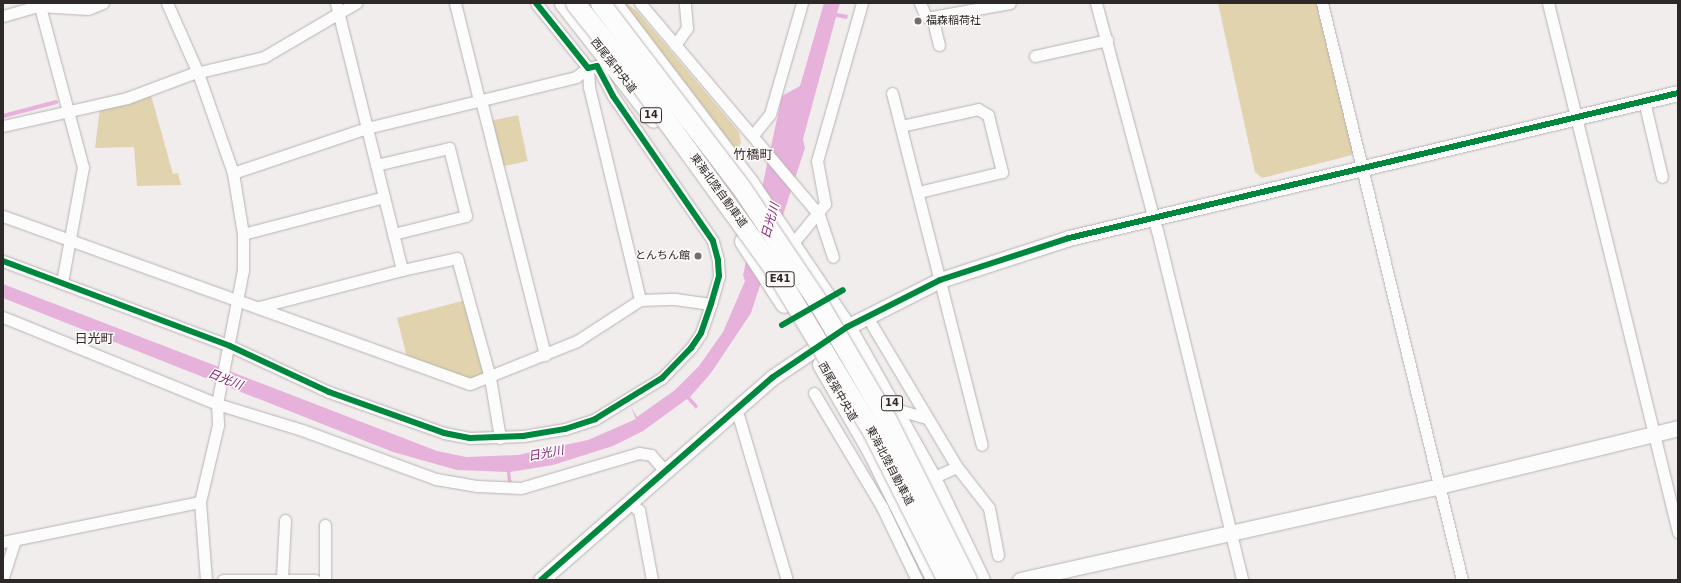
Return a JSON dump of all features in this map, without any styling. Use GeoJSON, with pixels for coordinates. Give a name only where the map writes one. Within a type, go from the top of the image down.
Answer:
{"type":"FeatureCollection","features":[{"type":"Feature","properties":{"kind":"highway","name":"東海北陸自動車道"},"geometry":{"type":"LineString","coordinates":[[575,3],[657,107],[772,266],[872,431],[947,580]]}},
{"type":"Feature","properties":{"kind":"highway","name":"東海北陸自動車道"},"geometry":{"type":"LineString","coordinates":[[600,3],[740,186],[816,299],[888,420],[968,580]]}},
{"type":"Feature","properties":{"kind":"main road","name":"西尾張中央道"},"geometry":{"type":"LineString","coordinates":[[563,3],[660,126],[736,230],[772,285],[812,350],[889,503],[935,580]]}},
{"type":"Feature","properties":{"kind":"main road","name":"14"},"geometry":{"type":"LineString","coordinates":[[613,3],[750,183],[790,239],[846,327],[895,409],[932,478],[981,580]]}},
{"type":"Feature","properties":{"kind":"street"},"geometry":{"type":"LineString","coordinates":[[3,16],[39,5],[88,9],[103,3]]}},
{"type":"Feature","properties":{"kind":"street"},"geometry":{"type":"LineString","coordinates":[[167,3],[198,72],[233,173],[243,234],[244,255],[238,299],[218,402],[218,425],[200,502],[206,580]]}},
{"type":"Feature","properties":{"kind":"street"},"geometry":{"type":"LineString","coordinates":[[3,126],[68,110],[127,98],[198,72],[264,57],[337,8],[356,3]]}},
{"type":"Feature","properties":{"kind":"street"},"geometry":{"type":"LineString","coordinates":[[455,3],[545,355]]}},
{"type":"Feature","properties":{"kind":"street"},"geometry":{"type":"LineString","coordinates":[[3,261],[229,349],[329,392],[414,423],[470,438],[500,438],[565,429],[595,419],[641,393],[678,364],[701,333],[722,274],[713,241],[632,120],[593,67],[536,3]]}},
{"type":"Feature","properties":{"kind":"street"},"geometry":{"type":"LineString","coordinates":[[640,3],[819,215],[833,257]]}},
{"type":"Feature","properties":{"kind":"street"},"geometry":{"type":"LineString","coordinates":[[675,45],[687,28],[685,3]]}},
{"type":"Feature","properties":{"kind":"street"},"geometry":{"type":"LineString","coordinates":[[753,135],[770,114],[802,3]]}},
{"type":"Feature","properties":{"kind":"street"},"geometry":{"type":"LineString","coordinates":[[790,239],[819,215],[825,200],[817,161],[862,3]]}},
{"type":"Feature","properties":{"kind":"street"},"geometry":{"type":"LineString","coordinates":[[920,3],[926,17],[1010,3]]}},
{"type":"Feature","properties":{"kind":"street"},"geometry":{"type":"LineString","coordinates":[[1096,3],[1153,219],[1242,580]]}},
{"type":"Feature","properties":{"kind":"street"},"geometry":{"type":"LineString","coordinates":[[1322,3],[1462,580]]}},
{"type":"Feature","properties":{"kind":"street"},"geometry":{"type":"LineString","coordinates":[[1548,3],[1575,118],[1678,532]]}},
{"type":"Feature","properties":{"kind":"street"},"geometry":{"type":"LineString","coordinates":[[39,5],[83,167],[62,283]]}},
{"type":"Feature","properties":{"kind":"street"},"geometry":{"type":"LineString","coordinates":[[337,8],[402,270]]}},
{"type":"Feature","properties":{"kind":"street"},"geometry":{"type":"LineString","coordinates":[[932,17],[939,45]]}},
{"type":"Feature","properties":{"kind":"street"},"geometry":{"type":"LineString","coordinates":[[592,38],[593,67],[589,88],[640,300]]}},
{"type":"Feature","properties":{"kind":"street"},"geometry":{"type":"LineString","coordinates":[[1035,56],[1107,40]]}},
{"type":"Feature","properties":{"kind":"street"},"geometry":{"type":"LineString","coordinates":[[233,173],[367,128],[576,77],[593,67]]}},
{"type":"Feature","properties":{"kind":"street"},"geometry":{"type":"LineString","coordinates":[[892,93],[919,192],[982,445]]}},
{"type":"Feature","properties":{"kind":"street"},"geometry":{"type":"LineString","coordinates":[[541,580],[630,504],[736,408],[812,350],[846,327],[940,280],[1025,250],[1678,93]]}},
{"type":"Feature","properties":{"kind":"street"},"geometry":{"type":"LineString","coordinates":[[1644,101],[1662,177]]}},
{"type":"Feature","properties":{"kind":"street"},"geometry":{"type":"LineString","coordinates":[[901,126],[978,109],[988,115],[1002,172],[919,192]]}},
{"type":"Feature","properties":{"kind":"street"},"geometry":{"type":"LineString","coordinates":[[632,120],[660,126]]}},
{"type":"Feature","properties":{"kind":"street"},"geometry":{"type":"LineString","coordinates":[[376,165],[449,148],[466,216],[393,234]]}},
{"type":"Feature","properties":{"kind":"street"},"geometry":{"type":"LineString","coordinates":[[243,234],[384,197]]}},
{"type":"Feature","properties":{"kind":"street"},"geometry":{"type":"LineString","coordinates":[[3,216],[238,299],[470,384],[490,378],[577,341],[640,300],[675,299],[711,304]]}},
{"type":"Feature","properties":{"kind":"street"},"geometry":{"type":"LineString","coordinates":[[259,307],[402,270],[457,258],[490,378],[500,438]]}},
{"type":"Feature","properties":{"kind":"street"},"geometry":{"type":"LineString","coordinates":[[3,317],[218,402],[302,430],[436,479],[477,486],[521,488],[639,453],[650,455],[666,472]]}},
{"type":"Feature","properties":{"kind":"street"},"geometry":{"type":"LineString","coordinates":[[872,325],[926,418],[957,467],[989,508],[998,555]]}},
{"type":"Feature","properties":{"kind":"street"},"geometry":{"type":"LineString","coordinates":[[814,393],[889,503],[917,580]]}},
{"type":"Feature","properties":{"kind":"street"},"geometry":{"type":"LineString","coordinates":[[736,408],[787,580]]}},
{"type":"Feature","properties":{"kind":"street"},"geometry":{"type":"LineString","coordinates":[[895,409],[926,418]]}},
{"type":"Feature","properties":{"kind":"street"},"geometry":{"type":"LineString","coordinates":[[1020,580],[1439,486],[1678,428]]}},
{"type":"Feature","properties":{"kind":"street"},"geometry":{"type":"LineString","coordinates":[[932,478],[957,467]]}},
{"type":"Feature","properties":{"kind":"street"},"geometry":{"type":"LineString","coordinates":[[3,542],[200,502]]}},
{"type":"Feature","properties":{"kind":"street"},"geometry":{"type":"LineString","coordinates":[[630,504],[638,510],[652,580]]}},
{"type":"Feature","properties":{"kind":"street"},"geometry":{"type":"LineString","coordinates":[[282,578],[284,520]]}},
{"type":"Feature","properties":{"kind":"street"},"geometry":{"type":"LineString","coordinates":[[325,525],[326,580]]}},
{"type":"Feature","properties":{"kind":"street"},"geometry":{"type":"LineString","coordinates":[[3,577],[15,540]]}},
{"type":"Feature","properties":{"kind":"street"},"geometry":{"type":"LineString","coordinates":[[223,580],[282,578],[315,580]]}},
{"type":"Feature","properties":{"kind":"shaded area"},"geometry":{"type":"Polygon","coordinates":[[[626,3],[637,11],[739,132],[741,143],[732,155],[621,6],[626,3]]]}},
{"type":"Feature","properties":{"kind":"shaded area"},"geometry":{"type":"Polygon","coordinates":[[[1218,3],[1323,3],[1357,146],[1352,155],[1262,178],[1255,172],[1218,3]]]}},
{"type":"Feature","properties":{"kind":"shaded area"},"geometry":{"type":"Polygon","coordinates":[[[151,95],[173,174],[178,173],[181,185],[137,186],[134,147],[95,148],[100,108],[151,95]]]}},
{"type":"Feature","properties":{"kind":"shaded area"},"geometry":{"type":"Polygon","coordinates":[[[518,115],[528,161],[500,167],[491,121],[518,115]]]}},
{"type":"Feature","properties":{"kind":"shaded area"},"geometry":{"type":"Polygon","coordinates":[[[466,300],[486,372],[471,379],[407,357],[397,318],[466,300]]]}},
{"type":"Feature","properties":{"kind":"water","name":"日光川"},"geometry":{"type":"Polygon","coordinates":[[[824,3],[840,3],[837,13],[848,15],[847,19],[836,17],[803,139],[805,148],[751,313],[711,373],[690,397],[698,406],[696,409],[687,399],[643,431],[613,446],[553,465],[510,472],[512,484],[508,484],[507,472],[457,470],[393,452],[3,298],[3,284],[437,451],[466,457],[518,455],[588,440],[636,419],[631,407],[637,417],[675,390],[699,366],[723,332],[745,281],[743,275],[782,96],[800,86],[824,3]]]}},
{"type":"Feature","properties":{"kind":"waterway"},"geometry":{"type":"LineString","coordinates":[[3,116],[56,102]]}},
{"type":"Feature","properties":{"kind":"cycle path"},"geometry":{"type":"LineString","coordinates":[[3,261],[230,346],[329,392],[444,433],[470,438],[523,436],[565,429],[595,419],[662,378],[691,348],[701,333],[711,304],[719,276],[718,260],[713,241],[613,96],[597,66],[588,68],[536,3]]}},
{"type":"Feature","properties":{"kind":"cycle path"},"geometry":{"type":"LineString","coordinates":[[541,580],[773,377],[847,327],[940,280],[1069,238],[1678,93]]}},
{"type":"Feature","properties":{"kind":"cycle path"},"geometry":{"type":"LineString","coordinates":[[782,325],[843,290]]}},
{"type":"Feature","properties":{"kind":"place","name":"福森稲荷社"},"geometry":{"type":"Point","coordinates":[918,21]}},
{"type":"Feature","properties":{"kind":"place","name":"とんちん館"},"geometry":{"type":"Point","coordinates":[698,256]}},
{"type":"Feature","properties":{"kind":"district","name":"竹橋町"},"geometry":{"type":"Point","coordinates":[753,155]}},
{"type":"Feature","properties":{"kind":"district","name":"日光町"},"geometry":{"type":"Point","coordinates":[94,339]}}]}
